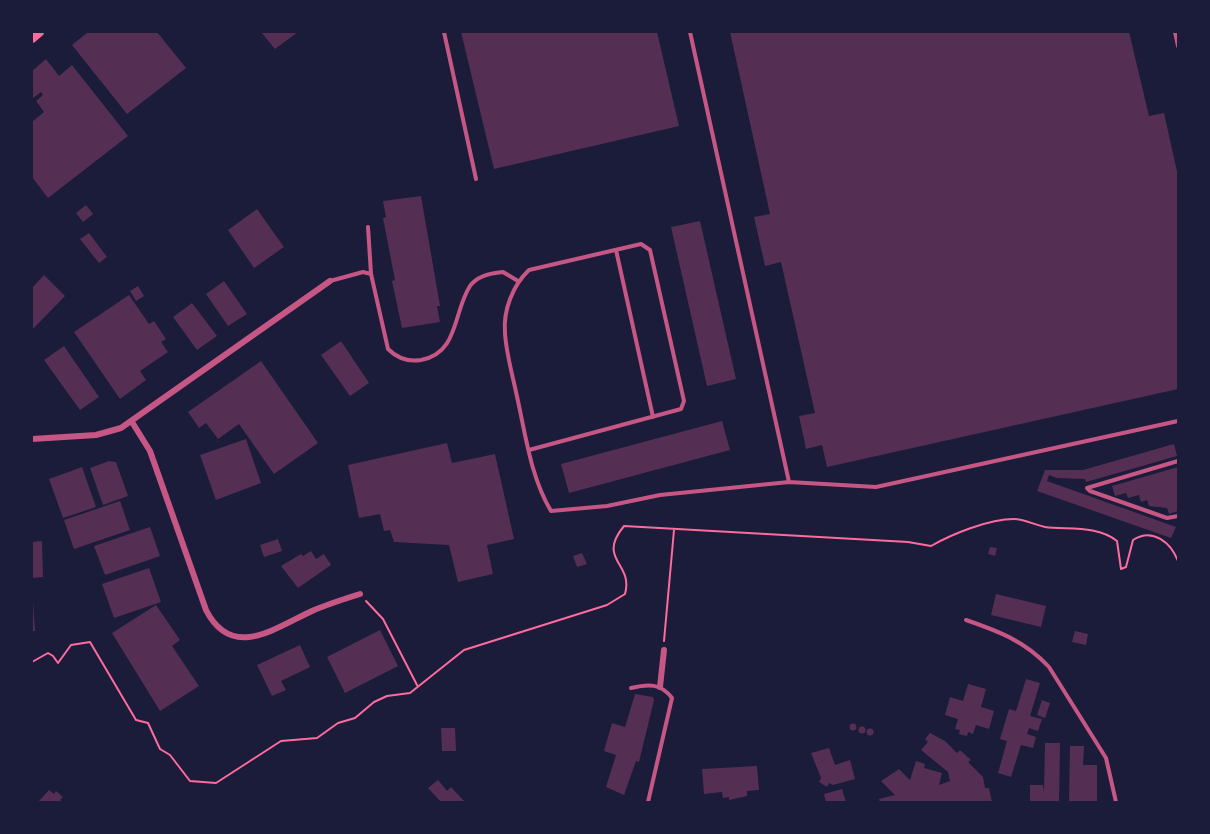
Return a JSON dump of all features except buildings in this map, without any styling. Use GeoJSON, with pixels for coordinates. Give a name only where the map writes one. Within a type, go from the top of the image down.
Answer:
{"type":"FeatureCollection","features":[{"type":"Feature","properties":{"kind":"main road"},"geometry":{"type":"LineString","coordinates":[[32,38],[39,32]]}},
{"type":"Feature","properties":{"kind":"street"},"geometry":{"type":"LineString","coordinates":[[32,439],[96,435],[132,422],[330,281]]}},
{"type":"Feature","properties":{"kind":"street"},"geometry":{"type":"LineString","coordinates":[[132,422],[150,451],[206,610],[221,632],[236,637],[260,635],[326,604],[360,594]]}},
{"type":"Feature","properties":{"kind":"street"},"geometry":{"type":"LineString","coordinates":[[660,687],[664,650]]}},
{"type":"Feature","properties":{"kind":"lane"},"geometry":{"type":"LineString","coordinates":[[444,32],[476,179]]}},
{"type":"Feature","properties":{"kind":"lane"},"geometry":{"type":"LineString","coordinates":[[690,32],[789,482]]}},
{"type":"Feature","properties":{"kind":"lane"},"geometry":{"type":"LineString","coordinates":[[1175,32],[1179,46]]}},
{"type":"Feature","properties":{"kind":"lane"},"geometry":{"type":"LineString","coordinates":[[368,227],[371,274],[384,341],[394,356],[405,360],[428,358],[438,353],[451,339],[467,293],[474,282],[488,275],[503,272],[518,281]]}},
{"type":"Feature","properties":{"kind":"lane"},"geometry":{"type":"LineString","coordinates":[[529,450],[681,410],[684,401],[650,250],[646,245],[529,270],[518,281],[512,295],[504,332],[529,450],[541,495],[551,511],[607,506],[660,495],[789,482],[876,487],[1179,421]]}},
{"type":"Feature","properties":{"kind":"lane"},"geometry":{"type":"LineString","coordinates":[[615,250],[653,417]]}},
{"type":"Feature","properties":{"kind":"lane"},"geometry":{"type":"LineString","coordinates":[[330,281],[363,272],[371,274]]}},
{"type":"Feature","properties":{"kind":"lane"},"geometry":{"type":"LineString","coordinates":[[1179,461],[1087,489],[1167,518],[1179,516]]}},
{"type":"Feature","properties":{"kind":"lane"},"geometry":{"type":"LineString","coordinates":[[966,620],[1015,639],[1037,654],[1048,667],[1108,762],[1116,802]]}},
{"type":"Feature","properties":{"kind":"lane"},"geometry":{"type":"LineString","coordinates":[[631,688],[647,684],[660,687],[664,688],[672,698],[648,802]]}},
{"type":"Feature","properties":{"kind":"path"},"geometry":{"type":"LineString","coordinates":[[32,662],[48,653],[58,663],[71,645],[90,642],[136,720],[148,723],[160,749],[170,754],[190,781],[216,783],[281,741],[317,738],[338,723],[356,718],[374,702],[387,696],[410,693],[417,685],[464,650],[607,605],[625,594],[626,578],[612,548],[615,537],[624,526],[908,542],[931,546],[956,532],[1014,519],[1044,527],[1089,530],[1111,536],[1117,541],[1121,569],[1126,567],[1133,540],[1142,536],[1154,536],[1167,542],[1179,561]]}},
{"type":"Feature","properties":{"kind":"path"},"geometry":{"type":"LineString","coordinates":[[664,650],[674,530]]}},
{"type":"Feature","properties":{"kind":"path"},"geometry":{"type":"LineString","coordinates":[[360,594],[383,619],[417,685]]}}]}
